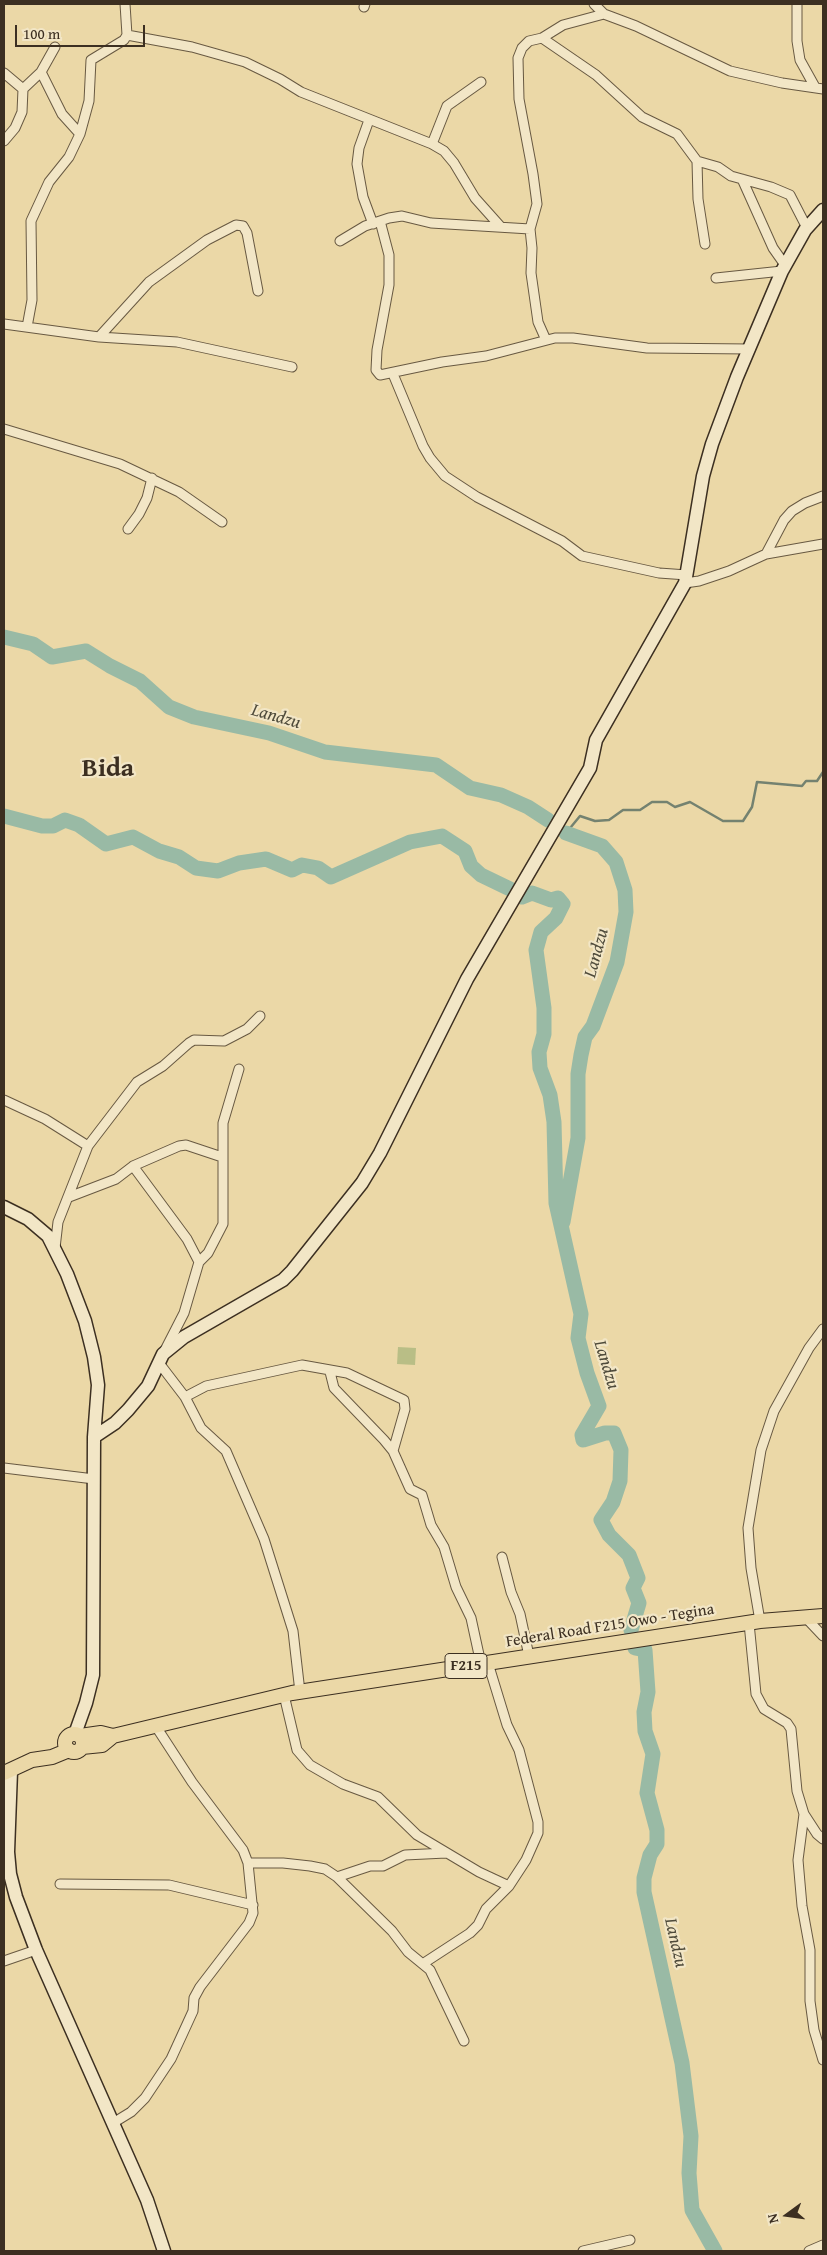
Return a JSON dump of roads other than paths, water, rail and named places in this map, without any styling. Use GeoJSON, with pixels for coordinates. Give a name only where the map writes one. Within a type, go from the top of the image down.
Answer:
{"type":"FeatureCollection","features":[{"type":"Feature","properties":{"kind":"main road","name":"Federal Road F215 Owo - Tegina"},"geometry":{"type":"LineString","coordinates":[[74,1741],[102,1744],[113,1736],[300,1692],[755,1622],[823,1616]]}},
{"type":"Feature","properties":{"kind":"main road","name":"F215"},"geometry":{"type":"LineString","coordinates":[[7,1772],[32,1760],[52,1757],[74,1741]]}},
{"type":"Feature","properties":{"kind":"street"},"geometry":{"type":"LineString","coordinates":[[27,327],[32,300],[31,221],[49,182],[69,157],[80,134],[89,101],[91,60],[124,40],[127,35],[125,4]]}},
{"type":"Feature","properties":{"kind":"street"},"geometry":{"type":"LineString","coordinates":[[594,4],[604,14],[636,26],[730,71],[782,83],[819,88]]}},
{"type":"Feature","properties":{"kind":"street"},"geometry":{"type":"LineString","coordinates":[[797,4],[797,41],[800,60],[819,88]]}},
{"type":"Feature","properties":{"kind":"street"},"geometry":{"type":"LineString","coordinates":[[546,340],[538,322],[530,272],[532,248],[530,229],[536,204],[534,174],[519,99],[517,68],[522,48],[529,41],[542,38],[562,25],[604,14]]}},
{"type":"Feature","properties":{"kind":"street"},"geometry":{"type":"LineString","coordinates":[[127,35],[192,47],[246,62],[301,92],[432,144],[444,151],[475,198],[500,226]]}},
{"type":"Feature","properties":{"kind":"street"},"geometry":{"type":"LineString","coordinates":[[542,38],[596,75],[642,117],[677,134],[697,161],[698,199],[705,244]]}},
{"type":"Feature","properties":{"kind":"street"},"geometry":{"type":"LineString","coordinates":[[4,141],[15,128],[22,112],[23,89],[41,72],[55,47]]}},
{"type":"Feature","properties":{"kind":"street"},"geometry":{"type":"LineString","coordinates":[[41,72],[62,114],[80,134]]}},
{"type":"Feature","properties":{"kind":"street"},"geometry":{"type":"LineString","coordinates":[[4,73],[23,89]]}},
{"type":"Feature","properties":{"kind":"street"},"geometry":{"type":"LineString","coordinates":[[432,144],[447,106],[481,82]]}},
{"type":"Feature","properties":{"kind":"street"},"geometry":{"type":"LineString","coordinates":[[368,120],[359,148],[358,164],[364,197],[389,255],[389,284],[377,350],[376,370],[380,375],[393,374],[442,362],[486,356],[546,340],[573,338],[647,348],[750,349]]}},
{"type":"Feature","properties":{"kind":"street"},"geometry":{"type":"LineString","coordinates":[[697,161],[718,167],[742,179],[771,187],[790,195],[807,228]]}},
{"type":"Feature","properties":{"kind":"street"},"geometry":{"type":"LineString","coordinates":[[742,179],[784,268]]}},
{"type":"Feature","properties":{"kind":"street"},"geometry":{"type":"LineString","coordinates":[[161,1359],[184,1337],[283,1280],[362,1183],[398,1119],[467,979],[590,768],[596,740],[686,579],[703,476],[712,444],[784,268],[807,228],[823,210]]}},
{"type":"Feature","properties":{"kind":"street"},"geometry":{"type":"LineString","coordinates":[[340,240],[376,222],[402,216],[431,224],[530,229]]}},
{"type":"Feature","properties":{"kind":"street"},"geometry":{"type":"LineString","coordinates":[[99,337],[149,282],[207,240],[236,225],[243,226],[247,233],[258,291]]}},
{"type":"Feature","properties":{"kind":"street"},"geometry":{"type":"LineString","coordinates":[[716,278],[784,268]]}},
{"type":"Feature","properties":{"kind":"street"},"geometry":{"type":"LineString","coordinates":[[4,324],[99,337],[177,342],[292,367]]}},
{"type":"Feature","properties":{"kind":"street"},"geometry":{"type":"LineString","coordinates":[[393,374],[423,446],[445,476],[478,497],[562,541],[582,556],[698,581],[729,571],[766,554],[823,544]]}},
{"type":"Feature","properties":{"kind":"street"},"geometry":{"type":"LineString","coordinates":[[4,429],[101,458],[152,478],[179,492],[222,522]]}},
{"type":"Feature","properties":{"kind":"street"},"geometry":{"type":"LineString","coordinates":[[128,529],[139,514],[147,498],[152,478]]}},
{"type":"Feature","properties":{"kind":"street"},"geometry":{"type":"LineString","coordinates":[[766,554],[784,520],[792,511],[805,503],[823,496]]}},
{"type":"Feature","properties":{"kind":"street"},"geometry":{"type":"LineString","coordinates":[[55,1248],[58,1222],[88,1146],[137,1082],[163,1066],[188,1043],[194,1040],[203,1042],[229,1039],[247,1029],[260,1016]]}},
{"type":"Feature","properties":{"kind":"street"},"geometry":{"type":"LineString","coordinates":[[94,1437],[115,1423],[148,1386],[184,1313],[199,1262],[208,1253],[223,1224],[223,1123],[239,1069]]}},
{"type":"Feature","properties":{"kind":"street"},"geometry":{"type":"LineString","coordinates":[[4,1100],[45,1119],[88,1146]]}},
{"type":"Feature","properties":{"kind":"street"},"geometry":{"type":"LineString","coordinates":[[69,1197],[116,1179],[133,1166],[179,1146],[186,1145],[222,1157]]}},
{"type":"Feature","properties":{"kind":"street"},"geometry":{"type":"LineString","coordinates":[[133,1166],[187,1240],[199,1262]]}},
{"type":"Feature","properties":{"kind":"street"},"geometry":{"type":"LineString","coordinates":[[4,1207],[28,1219],[48,1236],[55,1248],[85,1321],[94,1357],[98,1385],[94,1437],[93,1675],[74,1741]]}},
{"type":"Feature","properties":{"kind":"street"},"geometry":{"type":"LineString","coordinates":[[821,1836],[804,1814],[797,1791],[791,1729],[787,1723],[764,1709],[756,1694],[755,1622],[748,1528],[761,1450],[774,1411],[808,1348],[823,1329]]}},
{"type":"Feature","properties":{"kind":"street"},"geometry":{"type":"LineString","coordinates":[[161,1359],[185,1396],[201,1428],[226,1451],[264,1540],[292,1631],[300,1692]]}},
{"type":"Feature","properties":{"kind":"street"},"geometry":{"type":"LineString","coordinates":[[185,1396],[206,1386],[286,1368],[310,1365],[330,1372],[347,1373],[404,1400],[405,1409],[394,1451]]}},
{"type":"Feature","properties":{"kind":"street"},"geometry":{"type":"LineString","coordinates":[[330,1372],[334,1388],[394,1451],[410,1489],[422,1495],[431,1525],[444,1547],[456,1587],[471,1618],[484,1664],[507,1726],[520,1750],[538,1822],[535,1843],[510,1886],[486,1909],[470,1933],[424,1963]]}},
{"type":"Feature","properties":{"kind":"street"},"geometry":{"type":"LineString","coordinates":[[4,1468],[94,1479]]}},
{"type":"Feature","properties":{"kind":"street"},"geometry":{"type":"LineString","coordinates":[[502,1557],[511,1592],[520,1614],[529,1656]]}},
{"type":"Feature","properties":{"kind":"street"},"geometry":{"type":"LineString","coordinates":[[806,1618],[823,1636]]}},
{"type":"Feature","properties":{"kind":"street"},"geometry":{"type":"LineString","coordinates":[[284,1695],[299,1754],[322,1773],[343,1784],[378,1797],[416,1835],[446,1853],[510,1886]]}},
{"type":"Feature","properties":{"kind":"street"},"geometry":{"type":"LineString","coordinates":[[113,2123],[131,2112],[145,2098],[162,2073],[193,2011],[194,1998],[200,1987],[249,1922],[253,1905],[248,1863],[233,1836],[192,1782],[155,1725]]}},
{"type":"Feature","properties":{"kind":"street"},"geometry":{"type":"LineString","coordinates":[[7,1772],[10,1874],[36,1950],[147,2200],[164,2251]]}},
{"type":"Feature","properties":{"kind":"street"},"geometry":{"type":"LineString","coordinates":[[804,1814],[798,1860],[802,1906],[810,1950],[810,2001],[814,2030],[823,2060]]}},
{"type":"Feature","properties":{"kind":"street"},"geometry":{"type":"LineString","coordinates":[[337,1876],[370,1866],[383,1866],[405,1855],[446,1853]]}},
{"type":"Feature","properties":{"kind":"street"},"geometry":{"type":"LineString","coordinates":[[248,1863],[283,1862],[325,1869],[337,1876],[392,1931],[408,1952],[424,1963],[445,1998],[464,2041]]}},
{"type":"Feature","properties":{"kind":"street"},"geometry":{"type":"LineString","coordinates":[[60,1884],[169,1885],[253,1905]]}},
{"type":"Feature","properties":{"kind":"street"},"geometry":{"type":"LineString","coordinates":[[4,1960],[36,1950]]}},
{"type":"Feature","properties":{"kind":"street"},"geometry":{"type":"LineString","coordinates":[[583,2251],[630,2240]]}},
{"type":"Feature","properties":{"kind":"street"},"geometry":{"type":"LineString","coordinates":[[809,2251],[823,2244]]}},
{"type":"Feature","properties":{"kind":"waterway","name":"Landzu"},"geometry":{"type":"LineString","coordinates":[[4,637],[33,644],[52,657],[86,651],[140,681],[169,707],[194,717],[269,733],[325,752],[436,765],[470,788],[501,795],[528,807],[548,820]]}},
{"type":"Feature","properties":{"kind":"waterway"},"geometry":{"type":"LineString","coordinates":[[566,833],[580,816],[595,821],[609,820],[623,810],[640,810],[652,802],[667,802],[675,807],[690,802],[723,821],[743,821],[752,807],[757,782],[802,786],[806,781],[817,781],[823,772]]}},
{"type":"Feature","properties":{"kind":"waterway","name":"Landzu"},"geometry":{"type":"LineString","coordinates":[[4,816],[42,826],[53,826],[65,820],[79,825],[106,844],[133,837],[159,851],[179,857],[196,868],[218,871],[239,863],[266,859],[292,870],[302,865],[318,868],[331,877],[410,842],[442,836],[465,851],[471,866],[481,875],[510,889]]}},
{"type":"Feature","properties":{"kind":"waterway","name":"Landzu"},"geometry":{"type":"LineString","coordinates":[[563,1222],[578,1138],[578,1074],[581,1055],[585,1037],[593,1026],[617,962],[626,912],[625,890],[616,862],[602,846],[566,833]]}},
{"type":"Feature","properties":{"kind":"waterway","name":"Landzu"},"geometry":{"type":"LineString","coordinates":[[522,897],[532,893],[551,900],[558,898],[563,904],[556,918],[541,932],[536,950],[544,1008],[544,1034],[539,1052],[540,1068],[550,1095],[554,1122],[556,1203],[581,1314],[578,1338],[587,1373],[599,1406],[582,1435],[583,1440],[605,1433],[614,1433],[621,1450],[620,1481],[613,1502],[601,1520],[609,1535],[629,1555],[638,1578],[633,1588],[639,1603],[631,1630]]}},
{"type":"Feature","properties":{"kind":"waterway","name":"Landzu"},"geometry":{"type":"LineString","coordinates":[[635,1648],[645,1650],[648,1692],[644,1712],[645,1731],[653,1754],[647,1793],[657,1830],[657,1844],[650,1855],[644,1878],[644,1892],[682,2063],[691,2136],[689,2173],[692,2210],[715,2251]]}},
{"type":"Feature","properties":{"kind":"district","name":"Bida"},"geometry":{"type":"Point","coordinates":[108,769]}}]}
